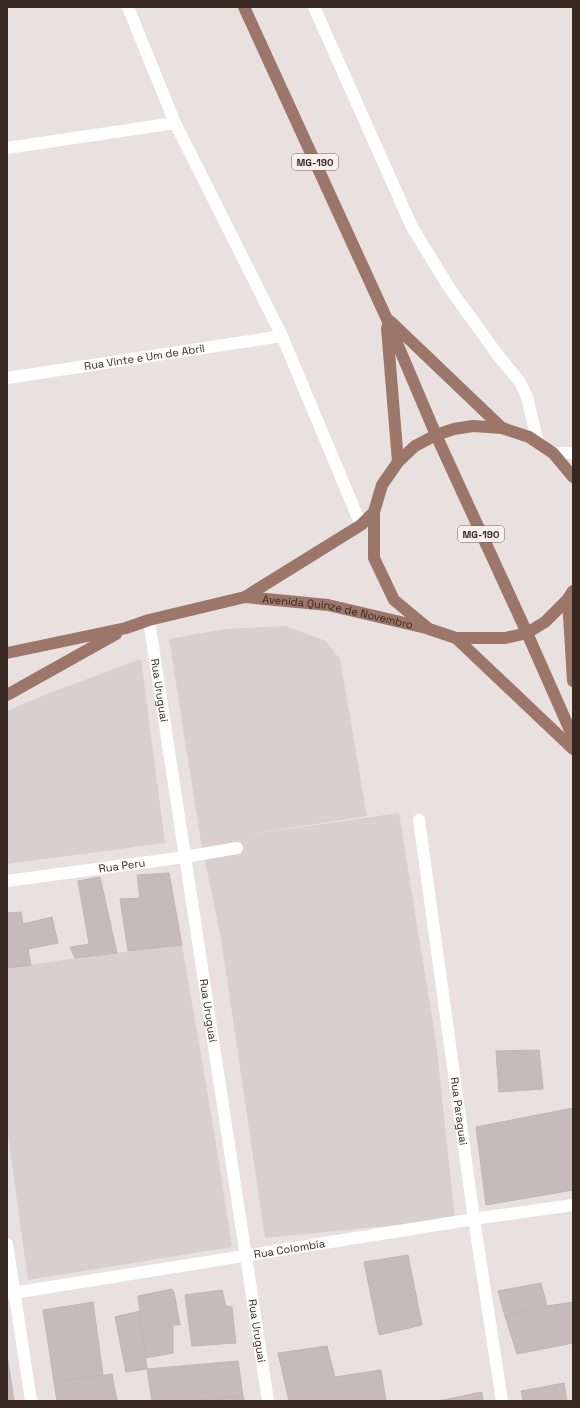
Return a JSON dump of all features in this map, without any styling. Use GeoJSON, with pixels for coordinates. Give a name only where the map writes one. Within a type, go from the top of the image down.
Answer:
{"type":"FeatureCollection","features":[{"type":"Feature","properties":{"kind":"main road","name":"MG-190"},"geometry":{"type":"LineString","coordinates":[[244,7],[386,317],[436,435],[573,736]]}},
{"type":"Feature","properties":{"kind":"main road"},"geometry":{"type":"LineString","coordinates":[[386,317],[502,428]]}},
{"type":"Feature","properties":{"kind":"main road"},"geometry":{"type":"LineString","coordinates":[[386,317],[398,462]]}},
{"type":"Feature","properties":{"kind":"main road"},"geometry":{"type":"LineString","coordinates":[[571,595],[545,622],[527,633],[505,638],[456,638],[430,629],[394,600],[374,558],[374,512],[382,485],[398,462],[415,446],[436,435],[454,429],[474,426],[502,428],[529,437],[553,453],[573,477]]}},
{"type":"Feature","properties":{"kind":"main road","name":"Avenida Quinze de Novembro"},"geometry":{"type":"LineString","coordinates":[[7,653],[126,628],[149,620],[245,597],[361,525],[374,512]]}},
{"type":"Feature","properties":{"kind":"main road"},"geometry":{"type":"LineString","coordinates":[[571,595],[573,681]]}},
{"type":"Feature","properties":{"kind":"main road","name":"Avenida Quinze de Novembro"},"geometry":{"type":"LineString","coordinates":[[245,597],[328,605],[430,629]]}},
{"type":"Feature","properties":{"kind":"main road","name":"Avenida Quinze de Novembro"},"geometry":{"type":"LineString","coordinates":[[7,695],[126,628]]}},
{"type":"Feature","properties":{"kind":"main road"},"geometry":{"type":"LineString","coordinates":[[456,638],[573,749]]}},
{"type":"Feature","properties":{"kind":"street"},"geometry":{"type":"LineString","coordinates":[[128,7],[175,123],[282,336],[361,525]]}},
{"type":"Feature","properties":{"kind":"street"},"geometry":{"type":"LineString","coordinates":[[314,7],[412,227],[450,289],[500,358],[520,382],[527,398],[538,443]]}},
{"type":"Feature","properties":{"kind":"street"},"geometry":{"type":"LineString","coordinates":[[7,148],[175,123]]}},
{"type":"Feature","properties":{"kind":"street","name":"Rua Vinte e Um de Abril"},"geometry":{"type":"LineString","coordinates":[[7,378],[282,336]]}},
{"type":"Feature","properties":{"kind":"street"},"geometry":{"type":"LineString","coordinates":[[553,453],[573,453]]}},
{"type":"Feature","properties":{"kind":"street","name":"Rua Uruguai"},"geometry":{"type":"LineString","coordinates":[[149,620],[268,1401]]}},
{"type":"Feature","properties":{"kind":"street","name":"Rua Paraguai"},"geometry":{"type":"LineString","coordinates":[[418,820],[474,1219],[502,1401]]}},
{"type":"Feature","properties":{"kind":"street","name":"Rua Peru"},"geometry":{"type":"LineString","coordinates":[[7,881],[185,857],[237,848]]}},
{"type":"Feature","properties":{"kind":"street","name":"Rua Colombia"},"geometry":{"type":"LineString","coordinates":[[10,1294],[474,1219],[573,1205]]}},
{"type":"Feature","properties":{"kind":"street"},"geometry":{"type":"LineString","coordinates":[[7,1244],[10,1294],[31,1401]]}},
{"type":"Feature","properties":{"kind":"shaded area"},"geometry":{"type":"Polygon","coordinates":[[[285,626],[326,641],[340,659],[367,816],[245,835],[399,813],[436,1042],[455,1219],[265,1238],[221,938],[201,842],[169,639],[225,629],[285,626]]]}},
{"type":"Feature","properties":{"kind":"shaded area"},"geometry":{"type":"Polygon","coordinates":[[[141,659],[165,843],[7,864],[7,711],[47,694],[141,659]]]}},
{"type":"Feature","properties":{"kind":"shaded area"},"geometry":{"type":"Polygon","coordinates":[[[182,945],[232,1247],[28,1280],[7,1129],[7,968],[182,945]]]}},
{"type":"Feature","properties":{"kind":"building"},"geometry":{"type":"Polygon","coordinates":[[[169,873],[182,945],[128,951],[120,899],[140,898],[137,875],[169,873]]]}},
{"type":"Feature","properties":{"kind":"building"},"geometry":{"type":"Polygon","coordinates":[[[100,877],[117,953],[75,958],[70,947],[89,944],[78,881],[100,877]]]}},
{"type":"Feature","properties":{"kind":"building"},"geometry":{"type":"Polygon","coordinates":[[[21,912],[23,924],[52,917],[58,943],[28,949],[31,965],[7,968],[7,913],[21,912]]]}},
{"type":"Feature","properties":{"kind":"building"},"geometry":{"type":"Polygon","coordinates":[[[539,1050],[543,1089],[499,1092],[496,1051],[539,1050]]]}},
{"type":"Feature","properties":{"kind":"building"},"geometry":{"type":"Polygon","coordinates":[[[573,1108],[573,1190],[486,1205],[476,1127],[573,1108]]]}},
{"type":"Feature","properties":{"kind":"building"},"geometry":{"type":"Polygon","coordinates":[[[408,1255],[422,1325],[379,1335],[364,1262],[408,1255]]]}},
{"type":"Feature","properties":{"kind":"building"},"geometry":{"type":"Polygon","coordinates":[[[541,1283],[547,1306],[505,1316],[498,1291],[541,1283]]]}},
{"type":"Feature","properties":{"kind":"building"},"geometry":{"type":"Polygon","coordinates":[[[172,1289],[174,1292],[180,1325],[173,1325],[173,1353],[146,1358],[138,1296],[172,1289]]]}},
{"type":"Feature","properties":{"kind":"building"},"geometry":{"type":"Polygon","coordinates":[[[222,1290],[226,1306],[232,1307],[236,1343],[192,1346],[185,1295],[222,1290]]]}},
{"type":"Feature","properties":{"kind":"building"},"geometry":{"type":"Polygon","coordinates":[[[93,1302],[103,1375],[54,1382],[43,1310],[93,1302]]]}},
{"type":"Feature","properties":{"kind":"building"},"geometry":{"type":"Polygon","coordinates":[[[573,1302],[573,1343],[517,1354],[505,1316],[547,1306],[573,1302]]]}},
{"type":"Feature","properties":{"kind":"building"},"geometry":{"type":"Polygon","coordinates":[[[140,1311],[147,1369],[126,1372],[115,1317],[140,1311]]]}},
{"type":"Feature","properties":{"kind":"building"},"geometry":{"type":"Polygon","coordinates":[[[327,1346],[335,1377],[381,1370],[386,1401],[289,1401],[278,1353],[327,1346]]]}},
{"type":"Feature","properties":{"kind":"building"},"geometry":{"type":"Polygon","coordinates":[[[7,1354],[13,1394],[7,1395],[7,1354]]]}},
{"type":"Feature","properties":{"kind":"building"},"geometry":{"type":"Polygon","coordinates":[[[238,1361],[243,1396],[195,1401],[152,1401],[147,1369],[238,1361]]]}},
{"type":"Feature","properties":{"kind":"building"},"geometry":{"type":"Polygon","coordinates":[[[112,1374],[117,1401],[57,1401],[54,1382],[112,1374]]]}},
{"type":"Feature","properties":{"kind":"building"},"geometry":{"type":"Polygon","coordinates":[[[564,1383],[567,1401],[523,1401],[521,1391],[564,1383]]]}},
{"type":"Feature","properties":{"kind":"building"},"geometry":{"type":"Polygon","coordinates":[[[482,1392],[483,1401],[438,1401],[482,1392]]]}},
{"type":"Feature","properties":{"kind":"building"},"geometry":{"type":"Polygon","coordinates":[[[13,1394],[14,1401],[7,1401],[7,1395],[13,1394]]]}},
{"type":"Feature","properties":{"kind":"building"},"geometry":{"type":"Polygon","coordinates":[[[243,1396],[244,1401],[215,1401],[215,1399],[243,1396]]]}}]}
